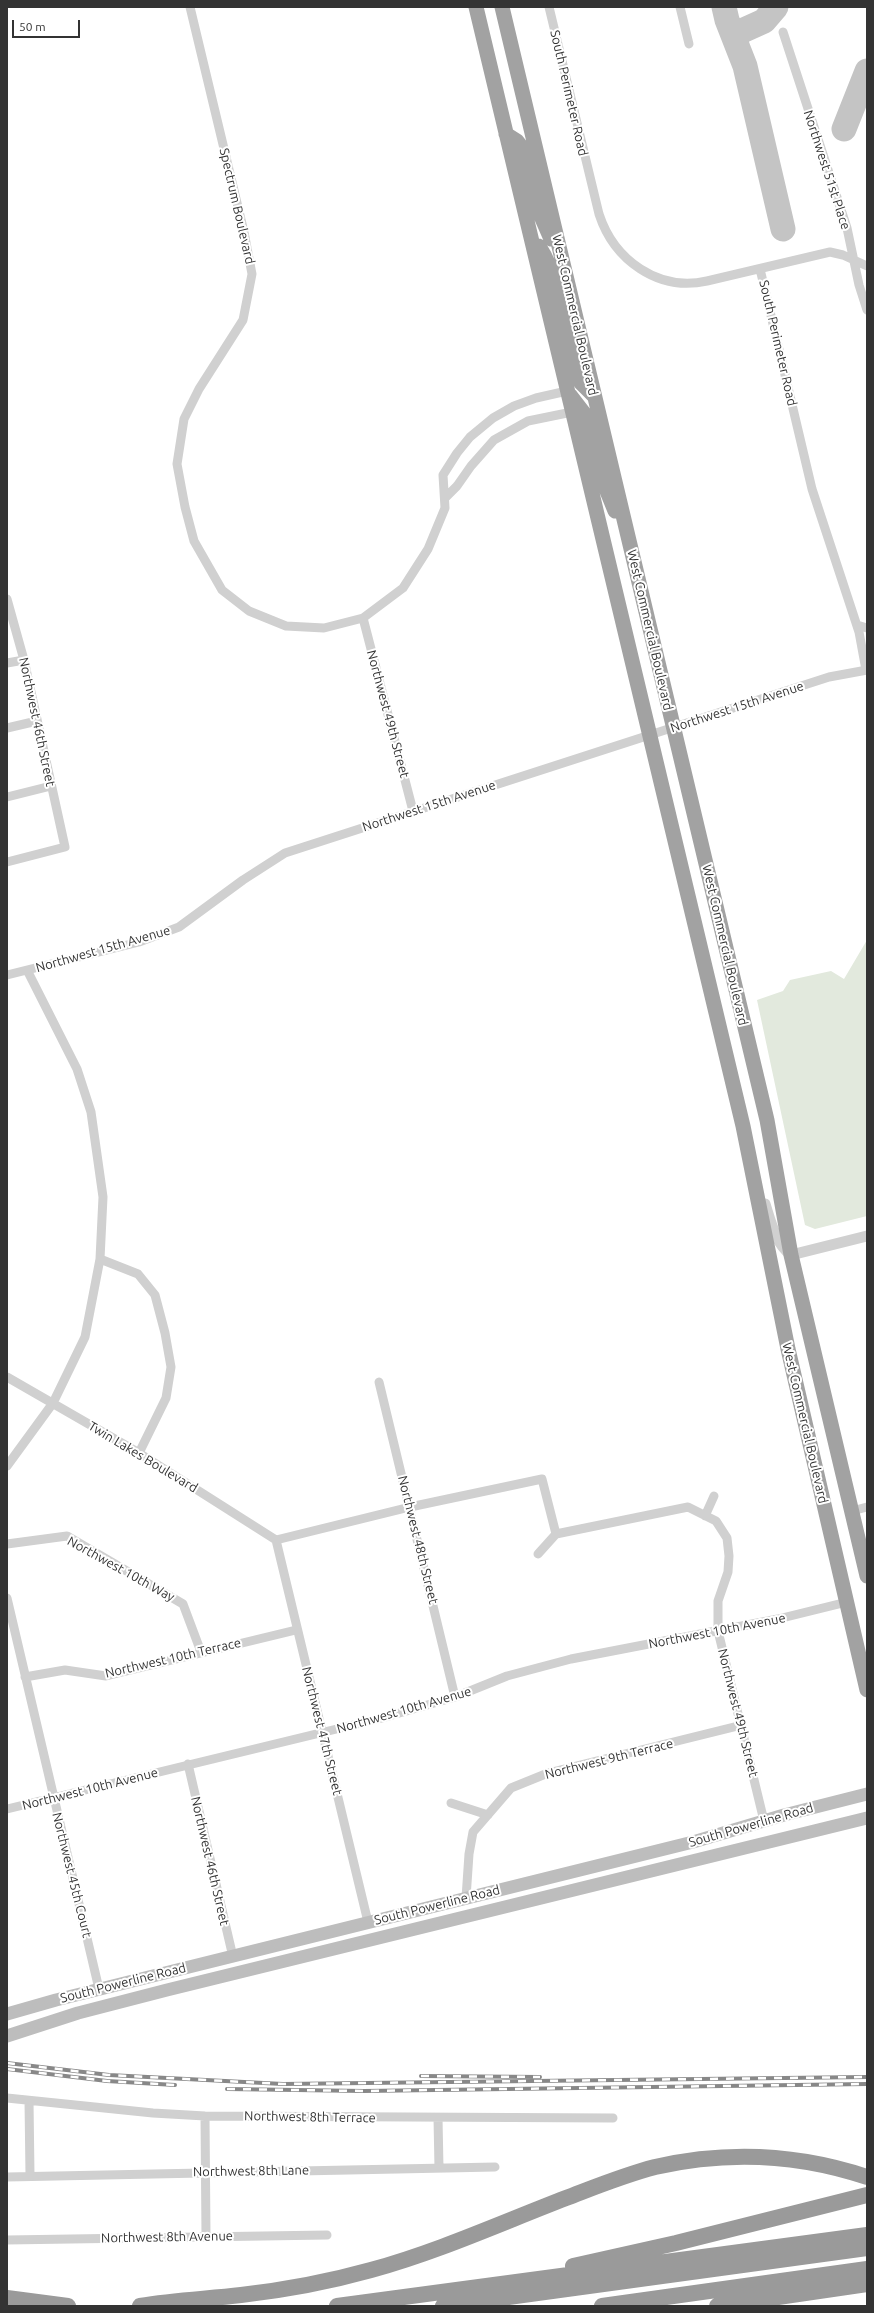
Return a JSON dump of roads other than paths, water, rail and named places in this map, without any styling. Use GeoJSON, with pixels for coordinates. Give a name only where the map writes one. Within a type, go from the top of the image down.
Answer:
{"type":"FeatureCollection","features":[{"type":"Feature","properties":{"kind":"highway","name":"West Commercial Boulevard"},"geometry":{"type":"LineString","coordinates":[[476,7],[749,1155],[788,1349],[867,1690]]}},
{"type":"Feature","properties":{"kind":"highway","name":"West Commercial Boulevard"},"geometry":{"type":"LineString","coordinates":[[502,7],[767,1120],[791,1255],[867,1576]]}},
{"type":"Feature","properties":{"kind":"highway"},"geometry":{"type":"LineString","coordinates":[[506,134],[517,141],[524,150],[537,207],[564,263]]}},
{"type":"Feature","properties":{"kind":"highway"},"geometry":{"type":"LineString","coordinates":[[530,232],[545,255],[552,273],[576,372],[581,383],[595,397]]}},
{"type":"Feature","properties":{"kind":"highway"},"geometry":{"type":"LineString","coordinates":[[568,391],[587,417],[604,485],[627,532]]}},
{"type":"Feature","properties":{"kind":"highway"},"geometry":{"type":"LineString","coordinates":[[775,1288],[787,1289],[791,1292],[806,1358],[823,1409],[832,1428]]}},
{"type":"Feature","properties":{"kind":"highway"},"geometry":{"type":"LineString","coordinates":[[140,2306],[177,2299],[275,2291],[368,2271],[426,2252],[613,2180],[673,2164],[719,2158],[762,2158],[809,2162],[867,2177]]}},
{"type":"Feature","properties":{"kind":"highway"},"geometry":{"type":"LineString","coordinates":[[512,2282],[591,2261],[676,2243],[867,2195]]}},
{"type":"Feature","properties":{"kind":"highway"},"geometry":{"type":"LineString","coordinates":[[337,2306],[867,2235]]}},
{"type":"Feature","properties":{"kind":"highway"},"geometry":{"type":"LineString","coordinates":[[443,2306],[867,2248]]}},
{"type":"Feature","properties":{"kind":"highway"},"geometry":{"type":"LineString","coordinates":[[602,2306],[867,2269]]}},
{"type":"Feature","properties":{"kind":"highway"},"geometry":{"type":"LineString","coordinates":[[717,2306],[867,2284]]}},
{"type":"Feature","properties":{"kind":"highway"},"geometry":{"type":"LineString","coordinates":[[7,2298],[68,2306]]}},
{"type":"Feature","properties":{"kind":"main road","name":"South Powerline Road"},"geometry":{"type":"LineString","coordinates":[[7,2014],[99,1989],[693,1842],[764,1821],[867,1794]]}},
{"type":"Feature","properties":{"kind":"main road","name":"South Powerline Road"},"geometry":{"type":"LineString","coordinates":[[7,2036],[78,2013],[216,1978],[867,1818]]}},
{"type":"Feature","properties":{"kind":"main road"},"geometry":{"type":"LineString","coordinates":[[464,1918],[466,1898]]}},
{"type":"Feature","properties":{"kind":"main road"},"geometry":{"type":"LineString","coordinates":[[236,1973],[243,1963],[259,1950]]}},
{"type":"Feature","properties":{"kind":"main road"},"geometry":{"type":"LineString","coordinates":[[216,1978],[233,1957]]}},
{"type":"Feature","properties":{"kind":"street","name":"Spectrum Boulevard"},"geometry":{"type":"LineString","coordinates":[[190,7],[252,274],[243,320],[199,389],[184,419],[177,464],[185,507],[194,541],[222,590],[249,611],[286,626],[324,628],[363,618]]}},
{"type":"Feature","properties":{"kind":"street","name":"South Perimeter Road"},"geometry":{"type":"LineString","coordinates":[[549,7],[596,207],[606,233],[619,252],[636,267],[649,274],[680,283],[700,283],[760,269],[812,489],[857,625],[867,670]]}},
{"type":"Feature","properties":{"kind":"street"},"geometry":{"type":"LineString","coordinates":[[680,7],[689,44]]}},
{"type":"Feature","properties":{"kind":"street","name":"Northwest 51st Place"},"geometry":{"type":"LineString","coordinates":[[783,32],[846,228],[867,310]]}},
{"type":"Feature","properties":{"kind":"street"},"geometry":{"type":"LineString","coordinates":[[760,269],[830,252],[843,255],[867,266]]}},
{"type":"Feature","properties":{"kind":"street"},"geometry":{"type":"LineString","coordinates":[[363,618],[403,588],[428,549],[445,508],[446,497],[443,475],[457,453],[481,427],[521,403],[568,391]]}},
{"type":"Feature","properties":{"kind":"street"},"geometry":{"type":"LineString","coordinates":[[446,497],[457,486],[471,466],[494,440],[528,421],[572,412]]}},
{"type":"Feature","properties":{"kind":"street","name":"Northwest 46th Street"},"geometry":{"type":"LineString","coordinates":[[7,599],[24,660],[65,847],[7,862]]}},
{"type":"Feature","properties":{"kind":"street","name":"Northwest 49th Street"},"geometry":{"type":"LineString","coordinates":[[363,618],[413,810]]}},
{"type":"Feature","properties":{"kind":"street"},"geometry":{"type":"LineString","coordinates":[[857,625],[867,628]]}},
{"type":"Feature","properties":{"kind":"street"},"geometry":{"type":"LineString","coordinates":[[7,663],[24,660]]}},
{"type":"Feature","properties":{"kind":"street","name":"Northwest 15th Avenue"},"geometry":{"type":"LineString","coordinates":[[7,975],[138,942],[179,927],[243,880],[285,854],[413,810],[650,736],[838,675],[867,670]]}},
{"type":"Feature","properties":{"kind":"street"},"geometry":{"type":"LineString","coordinates":[[7,728],[37,721]]}},
{"type":"Feature","properties":{"kind":"street"},"geometry":{"type":"LineString","coordinates":[[7,797],[51,786]]}},
{"type":"Feature","properties":{"kind":"street"},"geometry":{"type":"LineString","coordinates":[[7,1466],[53,1403],[85,1337],[100,1259],[104,1197],[91,1112],[77,1069],[27,970]]}},
{"type":"Feature","properties":{"kind":"street","name":"West Commercial Boulevard"},"geometry":{"type":"LineString","coordinates":[[749,1155],[774,1233],[782,1248],[791,1255]]}},
{"type":"Feature","properties":{"kind":"street"},"geometry":{"type":"LineString","coordinates":[[791,1255],[867,1236]]}},
{"type":"Feature","properties":{"kind":"street"},"geometry":{"type":"LineString","coordinates":[[100,1259],[138,1274],[155,1295],[165,1333],[171,1367],[166,1398],[139,1453]]}},
{"type":"Feature","properties":{"kind":"street","name":"Twin Lakes Boulevard"},"geometry":{"type":"LineString","coordinates":[[7,1377],[139,1453],[276,1540]]}},
{"type":"Feature","properties":{"kind":"street","name":"Northwest 48th Street"},"geometry":{"type":"LineString","coordinates":[[379,1382],[455,1698]]}},
{"type":"Feature","properties":{"kind":"street"},"geometry":{"type":"LineString","coordinates":[[276,1540],[410,1507],[542,1479],[556,1534],[538,1554]]}},
{"type":"Feature","properties":{"kind":"street"},"geometry":{"type":"LineString","coordinates":[[705,1516],[714,1496]]}},
{"type":"Feature","properties":{"kind":"street","name":"Northwest 49th Street"},"geometry":{"type":"LineString","coordinates":[[556,1534],[688,1507],[716,1521],[728,1538],[729,1556],[728,1572],[718,1601],[718,1631],[742,1725],[764,1821]]}},
{"type":"Feature","properties":{"kind":"street"},"geometry":{"type":"LineString","coordinates":[[852,1511],[867,1507]]}},
{"type":"Feature","properties":{"kind":"street","name":"Northwest 10th Way"},"geometry":{"type":"LineString","coordinates":[[7,1544],[67,1536],[183,1604],[202,1652]]}},
{"type":"Feature","properties":{"kind":"street","name":"Northwest 47th Street"},"geometry":{"type":"LineString","coordinates":[[276,1540],[296,1630],[323,1732],[368,1922]]}},
{"type":"Feature","properties":{"kind":"street","name":"Northwest 45th Court"},"geometry":{"type":"LineString","coordinates":[[7,1598],[99,1989]]}},
{"type":"Feature","properties":{"kind":"street","name":"Northwest 10th Avenue"},"geometry":{"type":"LineString","coordinates":[[7,1810],[455,1698],[507,1676],[571,1659],[718,1631],[847,1602]]}},
{"type":"Feature","properties":{"kind":"street","name":"Northwest 10th Terrace"},"geometry":{"type":"LineString","coordinates":[[25,1677],[65,1670],[106,1676],[296,1630]]}},
{"type":"Feature","properties":{"kind":"street","name":"Northwest 9th Terrace"},"geometry":{"type":"LineString","coordinates":[[466,1898],[469,1854],[473,1832],[511,1788],[548,1773],[742,1725]]}},
{"type":"Feature","properties":{"kind":"street","name":"Northwest 46th Street"},"geometry":{"type":"LineString","coordinates":[[188,1764],[233,1957]]}},
{"type":"Feature","properties":{"kind":"street"},"geometry":{"type":"LineString","coordinates":[[451,1803],[488,1814]]}},
{"type":"Feature","properties":{"kind":"street","name":"Northwest 8th Terrace"},"geometry":{"type":"LineString","coordinates":[[7,2098],[152,2113],[205,2116],[613,2118]]}},
{"type":"Feature","properties":{"kind":"street"},"geometry":{"type":"LineString","coordinates":[[29,2101],[30,2175]]}},
{"type":"Feature","properties":{"kind":"street"},"geometry":{"type":"LineString","coordinates":[[205,2116],[206,2236]]}},
{"type":"Feature","properties":{"kind":"street"},"geometry":{"type":"LineString","coordinates":[[438,2118],[439,2168]]}},
{"type":"Feature","properties":{"kind":"street","name":"Northwest 8th Lane"},"geometry":{"type":"LineString","coordinates":[[7,2177],[30,2175],[495,2166]]}},
{"type":"Feature","properties":{"kind":"street","name":"Northwest 8th Avenue"},"geometry":{"type":"LineString","coordinates":[[7,2240],[327,2234]]}},
{"type":"Feature","properties":{"kind":"railway"},"geometry":{"type":"LineString","coordinates":[[7,2063],[109,2075],[283,2084],[867,2077]]}},
{"type":"Feature","properties":{"kind":"railway"},"geometry":{"type":"LineString","coordinates":[[7,2069],[107,2081],[175,2085]]}},
{"type":"Feature","properties":{"kind":"railway"},"geometry":{"type":"LineString","coordinates":[[421,2076],[540,2077]]}},
{"type":"Feature","properties":{"kind":"railway"},"geometry":{"type":"LineString","coordinates":[[227,2089],[364,2091],[867,2084]]}}]}
